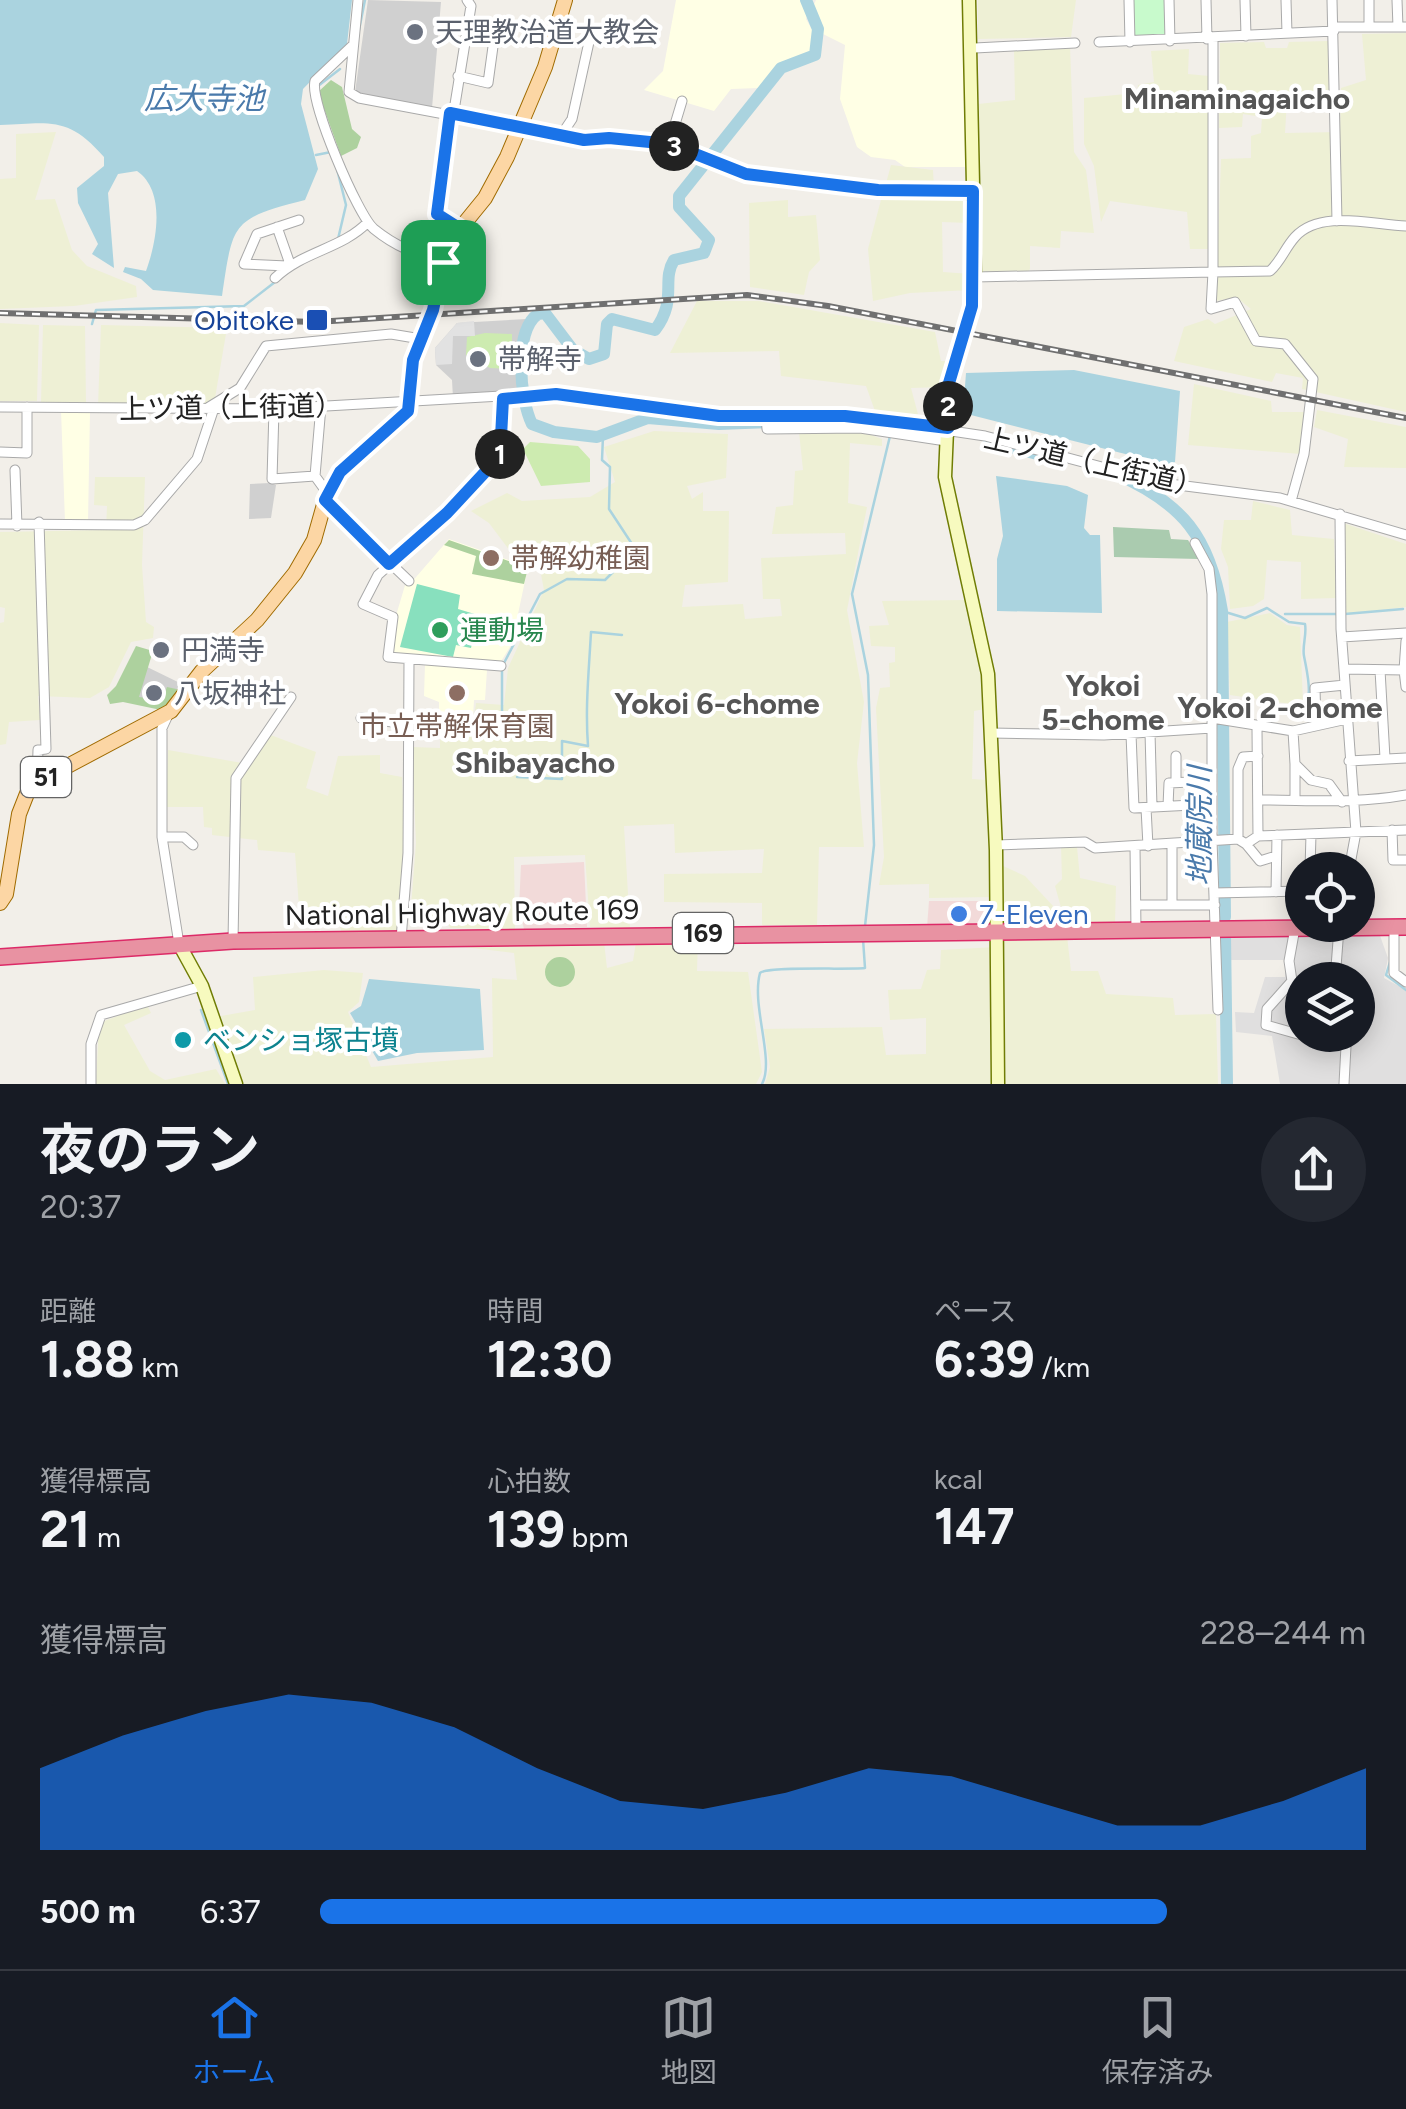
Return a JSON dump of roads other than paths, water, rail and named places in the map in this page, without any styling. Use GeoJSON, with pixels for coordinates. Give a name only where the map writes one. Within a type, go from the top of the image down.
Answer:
{"type":"FeatureCollection","features":[{"type":"Feature","properties":{"kind":"highway","name":"National Highway Route 169"},"geometry":{"type":"LineString","coordinates":[[1375,927],[1400,927]]}},
{"type":"Feature","properties":{"kind":"highway","name":"National Highway Route 169"},"geometry":{"type":"LineString","coordinates":[[0,957],[233,941],[1285,928]]}},
{"type":"Feature","properties":{"kind":"main road"},"geometry":{"type":"LineString","coordinates":[[410,402],[411,370],[433,310],[443,262],[459,228],[485,198],[519,129],[566,0]]}},
{"type":"Feature","properties":{"kind":"main road","name":"51"},"geometry":{"type":"LineString","coordinates":[[0,903],[6,894],[24,796],[37,782],[170,711],[202,671],[258,620],[283,589],[314,540],[327,497],[340,472],[403,418],[410,402]]}},
{"type":"Feature","properties":{"kind":"street"},"geometry":{"type":"LineString","coordinates":[[358,0],[349,92],[359,98],[560,137],[670,144],[736,172],[878,190],[973,191]]}},
{"type":"Feature","properties":{"kind":"street"},"geometry":{"type":"LineString","coordinates":[[459,228],[437,214],[450,113],[471,6],[467,0]]}},
{"type":"Feature","properties":{"kind":"street"},"geometry":{"type":"LineString","coordinates":[[969,0],[975,277],[972,306],[949,383],[947,434],[949,507],[983,634],[991,733],[998,932],[998,1084]]}},
{"type":"Feature","properties":{"kind":"street"},"geometry":{"type":"LineString","coordinates":[[1129,0],[1130,42]]}},
{"type":"Feature","properties":{"kind":"street"},"geometry":{"type":"LineString","coordinates":[[1169,0],[1170,41]]}},
{"type":"Feature","properties":{"kind":"street"},"geometry":{"type":"LineString","coordinates":[[1206,0],[1210,38],[1211,309],[1235,302],[1256,341],[1285,344],[1313,379],[1304,454],[1291,501]]}},
{"type":"Feature","properties":{"kind":"street"},"geometry":{"type":"LineString","coordinates":[[1246,0],[1246,36]]}},
{"type":"Feature","properties":{"kind":"street"},"geometry":{"type":"LineString","coordinates":[[1286,0],[1287,33]]}},
{"type":"Feature","properties":{"kind":"street"},"geometry":{"type":"LineString","coordinates":[[1332,0],[1337,221]]}},
{"type":"Feature","properties":{"kind":"street"},"geometry":{"type":"LineString","coordinates":[[1369,0],[1369,27]]}},
{"type":"Feature","properties":{"kind":"street"},"geometry":{"type":"LineString","coordinates":[[1099,42],[1402,27],[1397,0]]}},
{"type":"Feature","properties":{"kind":"street"},"geometry":{"type":"LineString","coordinates":[[458,76],[488,83],[495,32],[466,33]]}},
{"type":"Feature","properties":{"kind":"street"},"geometry":{"type":"LineString","coordinates":[[560,137],[572,119],[591,33],[618,37]]}},
{"type":"Feature","properties":{"kind":"street"},"geometry":{"type":"LineString","coordinates":[[975,48],[1075,43]]}},
{"type":"Feature","properties":{"kind":"street"},"geometry":{"type":"LineString","coordinates":[[352,46],[315,80],[312,90],[317,113],[368,222],[398,248],[443,262]]}},
{"type":"Feature","properties":{"kind":"street"},"geometry":{"type":"LineString","coordinates":[[670,144],[682,101]]}},
{"type":"Feature","properties":{"kind":"street"},"geometry":{"type":"LineString","coordinates":[[288,265],[244,264],[257,234],[299,220]]}},
{"type":"Feature","properties":{"kind":"street"},"geometry":{"type":"LineString","coordinates":[[975,277],[1270,270],[1308,226],[1337,221],[1406,226]]}},
{"type":"Feature","properties":{"kind":"street"},"geometry":{"type":"LineString","coordinates":[[274,278],[288,265],[338,242],[368,222]]}},
{"type":"Feature","properties":{"kind":"street"},"geometry":{"type":"LineString","coordinates":[[277,227],[288,265]]}},
{"type":"Feature","properties":{"kind":"street"},"geometry":{"type":"LineString","coordinates":[[0,524],[134,525],[144,520],[198,460],[210,408],[240,388],[266,346],[424,333]]}},
{"type":"Feature","properties":{"kind":"street","name":"上ツ道（上街道）"},"geometry":{"type":"LineString","coordinates":[[0,407],[274,409],[556,394],[766,421],[845,416],[947,434],[1162,483],[1291,501],[1406,534]]}},
{"type":"Feature","properties":{"kind":"street"},"geometry":{"type":"LineString","coordinates":[[501,666],[388,658],[393,616],[363,604],[389,564],[447,513],[500,456],[503,399]]}},
{"type":"Feature","properties":{"kind":"street"},"geometry":{"type":"LineString","coordinates":[[0,452],[27,453],[27,406]]}},
{"type":"Feature","properties":{"kind":"street"},"geometry":{"type":"LineString","coordinates":[[321,406],[315,476],[327,497],[409,581]]}},
{"type":"Feature","properties":{"kind":"street"},"geometry":{"type":"LineString","coordinates":[[274,409],[272,479],[315,476]]}},
{"type":"Feature","properties":{"kind":"street"},"geometry":{"type":"LineString","coordinates":[[766,421],[860,428],[889,435],[947,434]]}},
{"type":"Feature","properties":{"kind":"street"},"geometry":{"type":"LineString","coordinates":[[15,470],[17,526]]}},
{"type":"Feature","properties":{"kind":"street"},"geometry":{"type":"LineString","coordinates":[[1340,514],[1349,761],[1347,803],[1356,832],[1352,852]]}},
{"type":"Feature","properties":{"kind":"street"},"geometry":{"type":"LineString","coordinates":[[37,782],[38,750],[46,749],[47,717],[37,564],[39,522]]}},
{"type":"Feature","properties":{"kind":"street"},"geometry":{"type":"LineString","coordinates":[[1195,543],[1209,568],[1212,594],[1217,722],[1212,804],[1218,840],[1218,1010]]}},
{"type":"Feature","properties":{"kind":"street"},"geometry":{"type":"LineString","coordinates":[[1342,637],[1406,633]]}},
{"type":"Feature","properties":{"kind":"street"},"geometry":{"type":"LineString","coordinates":[[1406,641],[1406,687]]}},
{"type":"Feature","properties":{"kind":"street"},"geometry":{"type":"LineString","coordinates":[[401,939],[408,853],[409,660]]}},
{"type":"Feature","properties":{"kind":"street"},"geometry":{"type":"LineString","coordinates":[[1344,669],[1404,670]]}},
{"type":"Feature","properties":{"kind":"street"},"geometry":{"type":"LineString","coordinates":[[1380,670],[1384,758]]}},
{"type":"Feature","properties":{"kind":"street"},"geometry":{"type":"LineString","coordinates":[[1316,724],[1315,688],[1345,685]]}},
{"type":"Feature","properties":{"kind":"street"},"geometry":{"type":"LineString","coordinates":[[233,941],[236,778],[291,697]]}},
{"type":"Feature","properties":{"kind":"street"},"geometry":{"type":"LineString","coordinates":[[170,711],[162,728],[162,837],[179,944],[202,986],[236,1084]]}},
{"type":"Feature","properties":{"kind":"street"},"geometry":{"type":"LineString","coordinates":[[361,718],[408,724]]}},
{"type":"Feature","properties":{"kind":"street"},"geometry":{"type":"LineString","coordinates":[[991,733],[1132,734],[1217,722],[1293,731],[1347,720]]}},
{"type":"Feature","properties":{"kind":"street"},"geometry":{"type":"LineString","coordinates":[[1257,728],[1258,836]]}},
{"type":"Feature","properties":{"kind":"street"},"geometry":{"type":"LineString","coordinates":[[1293,731],[1294,800]]}},
{"type":"Feature","properties":{"kind":"street"},"geometry":{"type":"LineString","coordinates":[[1148,846],[1150,732]]}},
{"type":"Feature","properties":{"kind":"street"},"geometry":{"type":"LineString","coordinates":[[1132,734],[1134,808],[1212,804]]}},
{"type":"Feature","properties":{"kind":"street"},"geometry":{"type":"LineString","coordinates":[[1176,756],[1176,782]]}},
{"type":"Feature","properties":{"kind":"street"},"geometry":{"type":"LineString","coordinates":[[1258,756],[1243,757],[1238,769],[1242,841],[1260,861],[1276,856]]}},
{"type":"Feature","properties":{"kind":"street"},"geometry":{"type":"LineString","coordinates":[[1349,761],[1406,758]]}},
{"type":"Feature","properties":{"kind":"street"},"geometry":{"type":"LineString","coordinates":[[1295,764],[1311,780],[1329,784],[1347,803]]}},
{"type":"Feature","properties":{"kind":"street"},"geometry":{"type":"LineString","coordinates":[[1168,806],[1169,782],[1212,781]]}},
{"type":"Feature","properties":{"kind":"street"},"geometry":{"type":"LineString","coordinates":[[1260,800],[1347,803],[1406,795]]}},
{"type":"Feature","properties":{"kind":"street"},"geometry":{"type":"LineString","coordinates":[[1392,830],[1392,860],[1406,860]]}},
{"type":"Feature","properties":{"kind":"street"},"geometry":{"type":"LineString","coordinates":[[996,846],[1085,842],[1095,848],[1148,846],[1242,841],[1258,836],[1406,830]]}},
{"type":"Feature","properties":{"kind":"street"},"geometry":{"type":"LineString","coordinates":[[1310,834],[1310,852]]}},
{"type":"Feature","properties":{"kind":"street"},"geometry":{"type":"LineString","coordinates":[[1276,892],[1277,835]]}},
{"type":"Feature","properties":{"kind":"street"},"geometry":{"type":"LineString","coordinates":[[162,837],[184,837],[193,845]]}},
{"type":"Feature","properties":{"kind":"street"},"geometry":{"type":"LineString","coordinates":[[1172,844],[1172,905]]}},
{"type":"Feature","properties":{"kind":"street"},"geometry":{"type":"LineString","coordinates":[[1134,846],[1136,930]]}},
{"type":"Feature","properties":{"kind":"street"},"geometry":{"type":"LineString","coordinates":[[1136,905],[1172,905],[1219,896],[1285,892]]}},
{"type":"Feature","properties":{"kind":"street"},"geometry":{"type":"LineString","coordinates":[[1400,927],[1400,962],[1394,974],[1406,982]]}},
{"type":"Feature","properties":{"kind":"street"},"geometry":{"type":"LineString","coordinates":[[92,1084],[91,1044],[102,1015],[202,986]]}},
{"type":"Feature","properties":{"kind":"street"},"geometry":{"type":"LineString","coordinates":[[1285,989],[1267,1009],[1266,1025],[1285,1030]]}},
{"type":"Feature","properties":{"kind":"street"},"geometry":{"type":"LineString","coordinates":[[1344,1084],[1346,1052]]}},
{"type":"Feature","properties":{"kind":"water","name":"広大寺池"},"geometry":{"type":"Polygon","coordinates":[[[0,0],[352,0],[347,44],[303,89],[301,104],[318,169],[305,200],[262,213],[240,227],[229,252],[222,296],[153,290],[141,279],[123,272],[125,267],[146,271],[156,231],[152,191],[137,171],[118,174],[108,193],[114,268],[92,254],[98,244],[78,203],[77,188],[104,166],[104,157],[69,128],[33,123],[0,125],[0,0]]]}},
{"type":"Feature","properties":{"kind":"water"},"geometry":{"type":"Polygon","coordinates":[[[1074,370],[1180,391],[1175,462],[1169,465],[963,413],[966,373],[1074,370]]]}},
{"type":"Feature","properties":{"kind":"water"},"geometry":{"type":"Polygon","coordinates":[[[996,476],[1067,486],[1088,495],[1084,528],[1090,535],[1100,535],[1102,613],[997,611],[997,559],[1003,536],[996,476]]]}},
{"type":"Feature","properties":{"kind":"water"},"geometry":{"type":"Polygon","coordinates":[[[369,979],[480,989],[484,1050],[417,1053],[378,1061],[350,1013],[361,1006],[369,979]]]}},
{"type":"Feature","properties":{"kind":"waterway"},"geometry":{"type":"LineString","coordinates":[[359,30],[365,0]]}},
{"type":"Feature","properties":{"kind":"waterway","name":"地蔵院川"},"geometry":{"type":"LineString","coordinates":[[806,0],[818,29],[815,55],[781,68],[679,196],[679,207],[709,240],[704,253],[674,260],[666,309],[655,330],[612,319],[607,324],[604,354],[589,359],[573,350],[545,313],[538,314],[525,335],[521,366],[524,399],[532,424],[554,432],[597,437],[648,418],[719,424],[821,420]]}},
{"type":"Feature","properties":{"kind":"waterway"},"geometry":{"type":"LineString","coordinates":[[318,86],[340,69]]}},
{"type":"Feature","properties":{"kind":"waterway"},"geometry":{"type":"LineString","coordinates":[[316,155],[331,152]]}},
{"type":"Feature","properties":{"kind":"waterway"},"geometry":{"type":"LineString","coordinates":[[337,169],[346,205],[338,239]]}},
{"type":"Feature","properties":{"kind":"waterway"},"geometry":{"type":"LineString","coordinates":[[92,324],[96,310],[244,306],[275,282]]}},
{"type":"Feature","properties":{"kind":"waterway"},"geometry":{"type":"LineString","coordinates":[[504,663],[540,594],[567,579],[605,580],[631,554],[632,544],[609,509],[610,467],[602,460],[603,436]]}},
{"type":"Feature","properties":{"kind":"waterway"},"geometry":{"type":"LineString","coordinates":[[865,926],[874,845],[868,675],[852,594],[890,436]]}},
{"type":"Feature","properties":{"kind":"waterway","name":"地蔵院川"},"geometry":{"type":"LineString","coordinates":[[989,441],[1052,458]]}},
{"type":"Feature","properties":{"kind":"waterway","name":"地蔵院川"},"geometry":{"type":"LineString","coordinates":[[1114,473],[1175,510],[1201,543],[1217,585],[1222,611],[1225,917]]}},
{"type":"Feature","properties":{"kind":"waterway"},"geometry":{"type":"LineString","coordinates":[[1222,611],[1245,618],[1267,608],[1289,622],[1305,624],[1308,696],[1298,717]]}},
{"type":"Feature","properties":{"kind":"waterway"},"geometry":{"type":"LineString","coordinates":[[1345,614],[1403,609]]}},
{"type":"Feature","properties":{"kind":"waterway"},"geometry":{"type":"LineString","coordinates":[[1285,614],[1337,614]]}},
{"type":"Feature","properties":{"kind":"waterway"},"geometry":{"type":"LineString","coordinates":[[517,777],[562,779],[562,741],[588,746],[591,632],[622,635]]}},
{"type":"Feature","properties":{"kind":"waterway"},"geometry":{"type":"LineString","coordinates":[[502,671],[502,730],[511,734]]}},
{"type":"Feature","properties":{"kind":"waterway","name":"地蔵院川"},"geometry":{"type":"LineString","coordinates":[[1225,935],[1227,1084]]}},
{"type":"Feature","properties":{"kind":"waterway"},"geometry":{"type":"LineString","coordinates":[[762,1084],[766,1061],[758,1001],[760,973],[865,968],[863,939]]}},
{"type":"Feature","properties":{"kind":"waterway"},"geometry":{"type":"LineString","coordinates":[[1390,962],[1386,975],[1406,990]]}},
{"type":"Feature","properties":{"kind":"waterway"},"geometry":{"type":"LineString","coordinates":[[201,1010],[228,1084]]}},
{"type":"Feature","properties":{"kind":"railway"},"geometry":{"type":"LineString","coordinates":[[0,313],[316,322],[747,295],[828,306],[1406,418]]}},
{"type":"Feature","properties":{"kind":"place","name":"天理教治道大教会"},"geometry":{"type":"Point","coordinates":[415,32]}},
{"type":"Feature","properties":{"kind":"place","name":"Obitoke"},"geometry":{"type":"Point","coordinates":[317,320]}},
{"type":"Feature","properties":{"kind":"place","name":"帯解寺"},"geometry":{"type":"Point","coordinates":[478,359]}},
{"type":"Feature","properties":{"kind":"place","name":"帯解幼稚園"},"geometry":{"type":"Point","coordinates":[491,558]}},
{"type":"Feature","properties":{"kind":"place","name":"運動場"},"geometry":{"type":"Point","coordinates":[440,630]}},
{"type":"Feature","properties":{"kind":"place","name":"円満寺"},"geometry":{"type":"Point","coordinates":[161,650]}},
{"type":"Feature","properties":{"kind":"place","name":"八坂神社"},"geometry":{"type":"Point","coordinates":[154,693]}},
{"type":"Feature","properties":{"kind":"place","name":"市立帯解保育園"},"geometry":{"type":"Point","coordinates":[457,693]}},
{"type":"Feature","properties":{"kind":"place","name":"7-Eleven"},"geometry":{"type":"Point","coordinates":[959,914]}},
{"type":"Feature","properties":{"kind":"place","name":"ベンショ塚古墳"},"geometry":{"type":"Point","coordinates":[183,1040]}},
{"type":"Feature","properties":{"kind":"district","name":"Minaminagaicho"},"geometry":{"type":"Point","coordinates":[1237,98]}},
{"type":"Feature","properties":{"kind":"district","name":"Yokoi 5-chome"},"geometry":{"type":"Point","coordinates":[1103,702]}},
{"type":"Feature","properties":{"kind":"district","name":"Yokoi 6-chome"},"geometry":{"type":"Point","coordinates":[717,703]}},
{"type":"Feature","properties":{"kind":"district","name":"Yokoi 2-chome"},"geometry":{"type":"Point","coordinates":[1280,707]}},
{"type":"Feature","properties":{"kind":"district","name":"Shibayacho"},"geometry":{"type":"Point","coordinates":[535,762]}}]}
